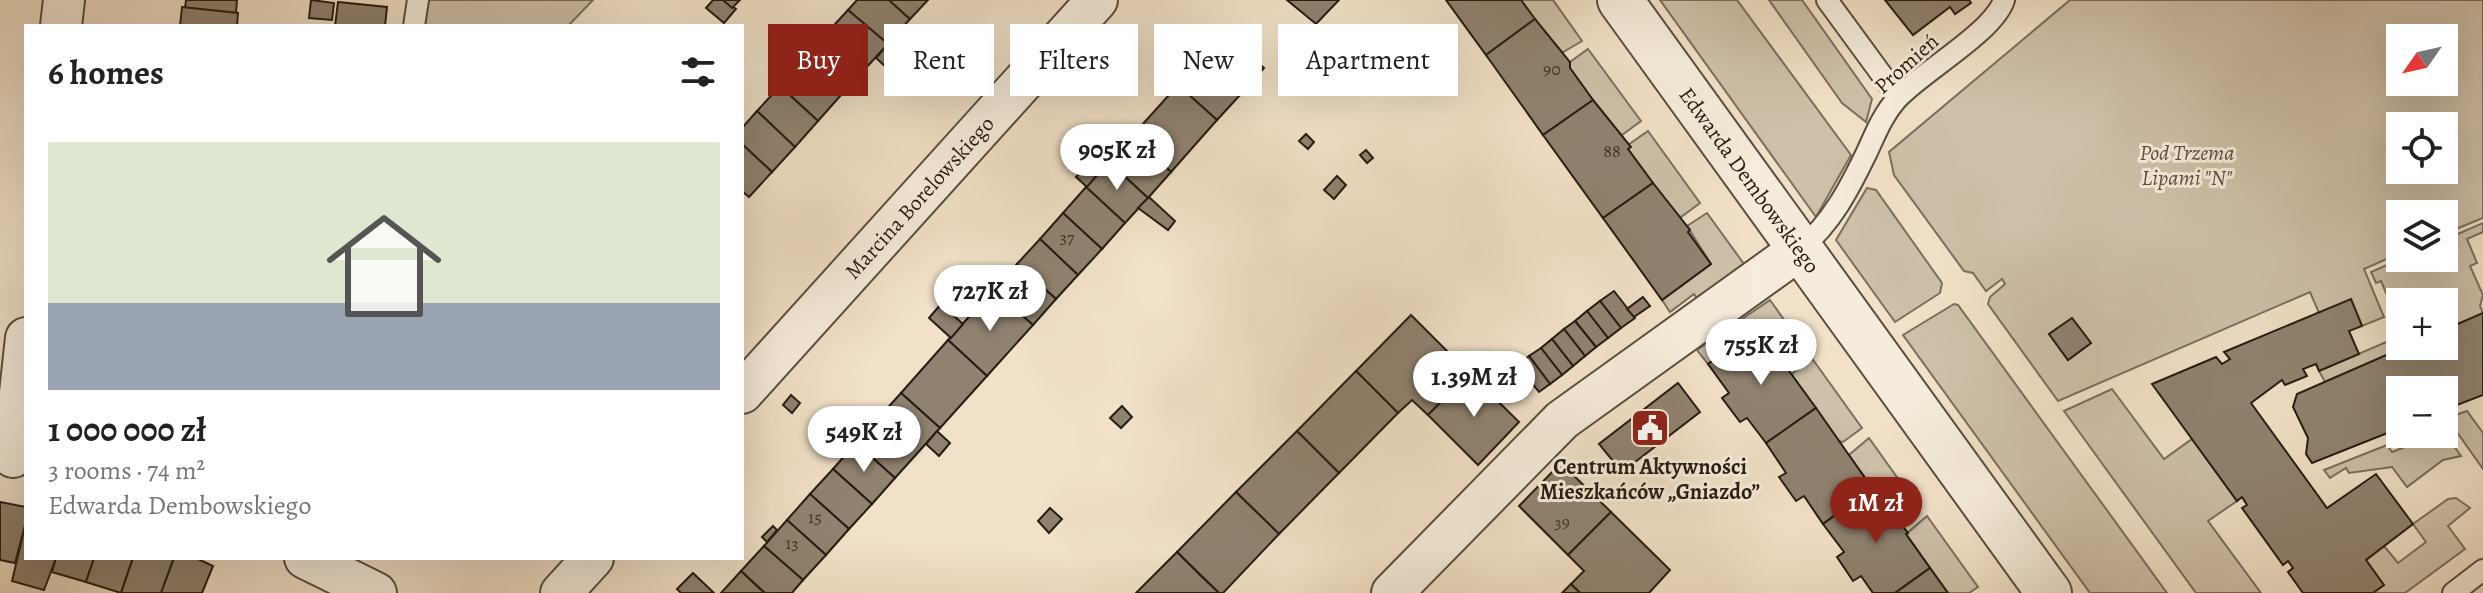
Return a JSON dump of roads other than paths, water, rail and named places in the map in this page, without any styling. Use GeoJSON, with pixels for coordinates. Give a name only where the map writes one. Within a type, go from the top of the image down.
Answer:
{"type":"FeatureCollection","features":[{"type":"Feature","properties":{"kind":"street"},"geometry":{"type":"LineString","coordinates":[[61,24],[64,0]]}},
{"type":"Feature","properties":{"kind":"street","name":"Marcina Borelowskiego"},"geometry":{"type":"LineString","coordinates":[[744,391],[1097,0]]}},
{"type":"Feature","properties":{"kind":"street","name":"Edwarda Dembowskiego"},"geometry":{"type":"LineString","coordinates":[[1620,0],[2049,593]]}},
{"type":"Feature","properties":{"kind":"street"},"geometry":{"type":"LineString","coordinates":[[1392,593],[1562,420],[1800,249]]}},
{"type":"Feature","properties":{"kind":"street"},"geometry":{"type":"LineString","coordinates":[[13,457],[24,356]]}},
{"type":"Feature","properties":{"kind":"street"},"geometry":{"type":"LineString","coordinates":[[309,560],[376,593]]}},
{"type":"Feature","properties":{"kind":"street"},"geometry":{"type":"LineString","coordinates":[[561,593],[591,560]]}},
{"type":"Feature","properties":{"kind":"lane"},"geometry":{"type":"LineString","coordinates":[[414,24],[418,0]]}},
{"type":"Feature","properties":{"kind":"lane"},"geometry":{"type":"LineString","coordinates":[[1827,0],[1898,97]]}},
{"type":"Feature","properties":{"kind":"lane","name":"Promień"},"geometry":{"type":"LineString","coordinates":[[1800,249],[1819,234],[1839,204],[1886,113],[1898,97],[1980,30],[2004,0]]}},
{"type":"Feature","properties":{"kind":"lane"},"geometry":{"type":"LineString","coordinates":[[2453,593],[2483,570]]}},
{"type":"Feature","properties":{"kind":"place","name":"Centrum Aktywności Mieszkańców „Gniazdo”"},"geometry":{"type":"Point","coordinates":[1650,428]}},
{"type":"Feature","properties":{"kind":"park label","name":"Pod Trzema Lipami \"N\""},"geometry":{"type":"Point","coordinates":[2187,164]}}]}
